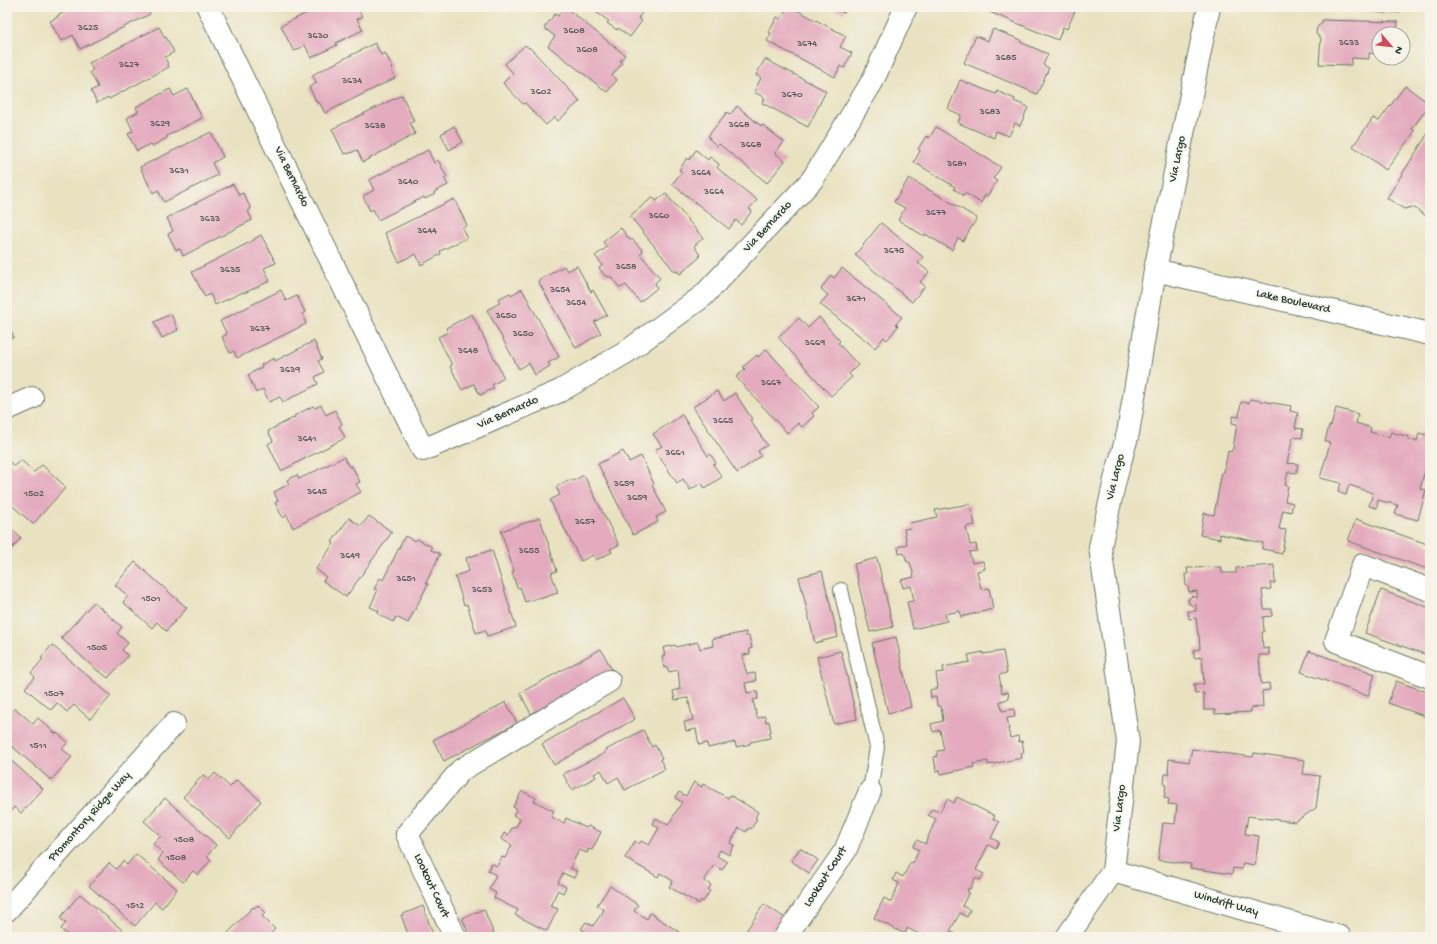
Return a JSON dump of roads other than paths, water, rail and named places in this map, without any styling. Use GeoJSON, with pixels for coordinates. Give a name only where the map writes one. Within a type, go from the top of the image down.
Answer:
{"type":"FeatureCollection","features":[{"type":"Feature","properties":{"kind":"street","name":"Via Bernardo"},"geometry":{"type":"LineString","coordinates":[[208,7],[423,450],[560,391],[625,353],[703,296],[812,180],[872,82],[906,7]]}},
{"type":"Feature","properties":{"kind":"street","name":"Via Largo"},"geometry":{"type":"LineString","coordinates":[[1067,937],[1113,871],[1128,742],[1100,547],[1115,480],[1128,433],[1155,270],[1209,7]]}},
{"type":"Feature","properties":{"kind":"street","name":"Lake Boulevard"},"geometry":{"type":"LineString","coordinates":[[1155,270],[1430,334]]}},
{"type":"Feature","properties":{"kind":"street"},"geometry":{"type":"LineString","coordinates":[[7,409],[32,398]]}},
{"type":"Feature","properties":{"kind":"street"},"geometry":{"type":"LineString","coordinates":[[1430,590],[1363,565],[1336,641],[1430,677]]}},
{"type":"Feature","properties":{"kind":"street","name":"Lookout Court"},"geometry":{"type":"LineString","coordinates":[[455,937],[407,834],[461,770],[609,681]]}},
{"type":"Feature","properties":{"kind":"street","name":"Promontory Ridge Way"},"geometry":{"type":"LineString","coordinates":[[7,910],[174,724]]}},
{"type":"Feature","properties":{"kind":"street","name":"Lookout Court"},"geometry":{"type":"LineString","coordinates":[[785,937],[845,851],[870,791]]}},
{"type":"Feature","properties":{"kind":"street","name":"Windrift Way"},"geometry":{"type":"LineString","coordinates":[[1113,871],[1340,937]]}},
{"type":"Feature","properties":{"kind":"lane"},"geometry":{"type":"LineString","coordinates":[[841,590],[877,747],[870,791]]}}]}
